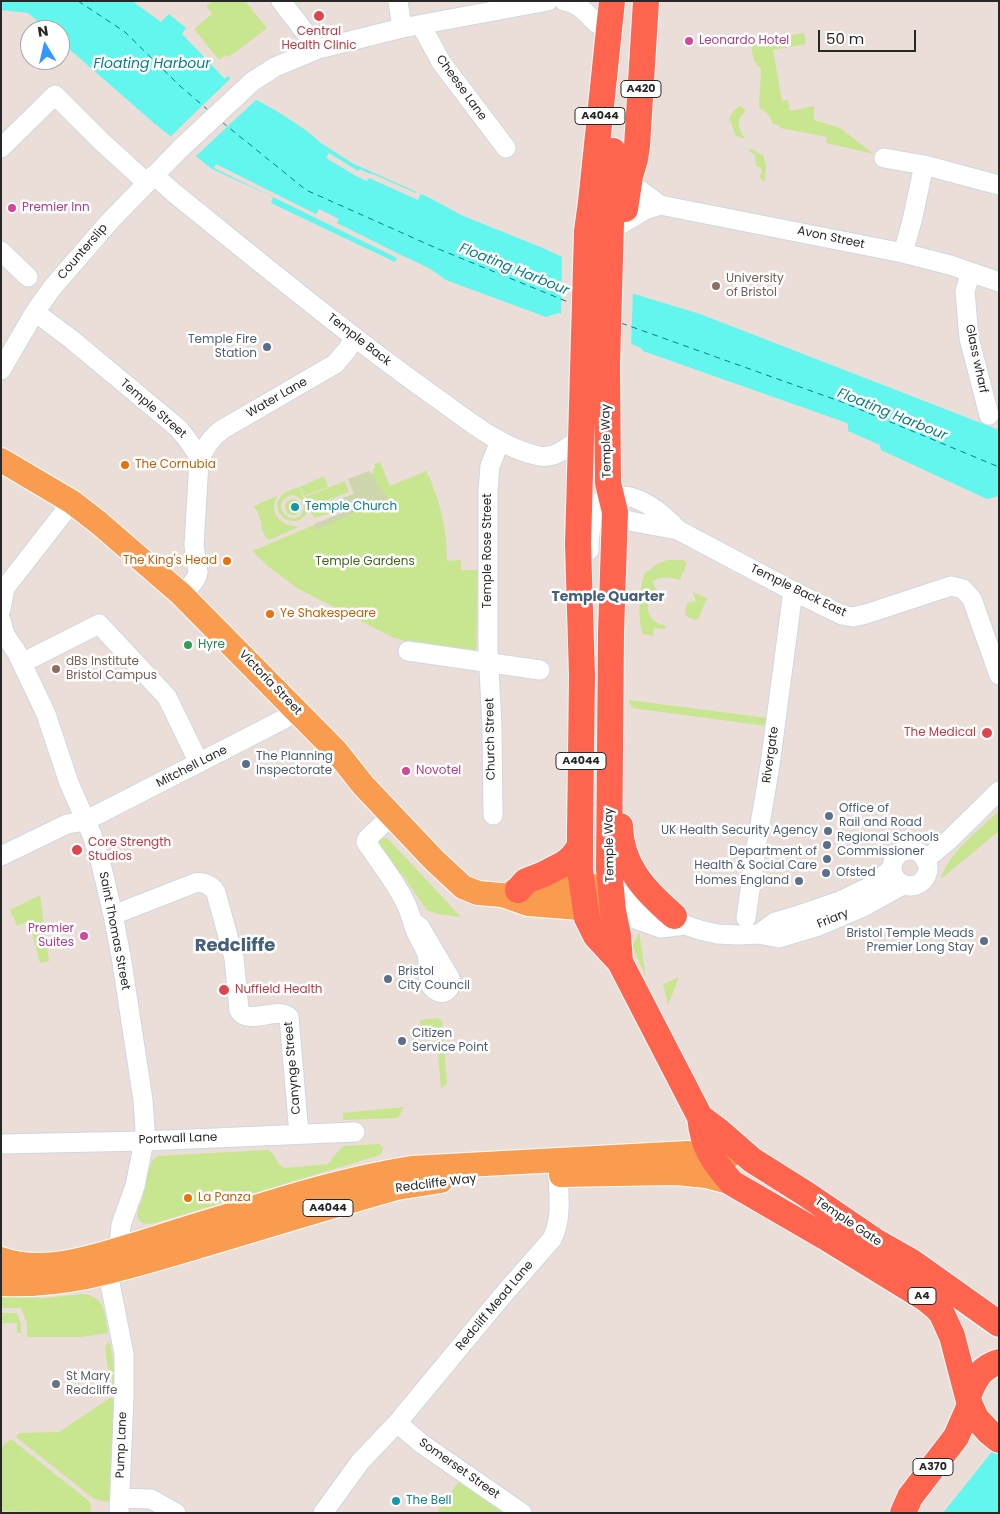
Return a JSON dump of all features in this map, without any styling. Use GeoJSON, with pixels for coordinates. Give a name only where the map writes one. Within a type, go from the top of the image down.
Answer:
{"type":"FeatureCollection","features":[{"type":"Feature","properties":{"kind":"highway","name":"A4044"},"geometry":{"type":"LineString","coordinates":[[609,234],[592,202],[612,1]]}},
{"type":"Feature","properties":{"kind":"highway","name":"A4044"},"geometry":{"type":"LineString","coordinates":[[625,38],[629,1]]}},
{"type":"Feature","properties":{"kind":"highway","name":"A420"},"geometry":{"type":"LineString","coordinates":[[609,271],[609,234],[630,176],[637,146],[646,1]]}},
{"type":"Feature","properties":{"kind":"highway","name":"A420"},"geometry":{"type":"LineString","coordinates":[[597,12],[583,200],[609,234]]}},
{"type":"Feature","properties":{"kind":"highway","name":"Temple Way"},"geometry":{"type":"LineString","coordinates":[[612,901],[609,869],[611,506],[596,361],[609,234],[613,150],[625,38]]}},
{"type":"Feature","properties":{"kind":"highway"},"geometry":{"type":"LineString","coordinates":[[625,38],[632,83],[626,159],[630,176]]}},
{"type":"Feature","properties":{"kind":"highway","name":"Temple Way"},"geometry":{"type":"LineString","coordinates":[[584,896],[580,870],[582,676],[578,544],[582,436],[596,361],[609,271]]}},
{"type":"Feature","properties":{"kind":"highway"},"geometry":{"type":"LineString","coordinates":[[609,794],[619,808],[620,836],[623,850],[631,869],[646,889],[680,920]]}},
{"type":"Feature","properties":{"kind":"highway"},"geometry":{"type":"LineString","coordinates":[[510,892],[526,881],[564,863],[573,856],[580,846]]}},
{"type":"Feature","properties":{"kind":"highway","name":"Temple Gate"},"geometry":{"type":"LineString","coordinates":[[584,896],[590,924],[596,936],[620,962],[700,1116],[702,1133],[710,1154],[732,1183]]}},
{"type":"Feature","properties":{"kind":"highway","name":"Temple Gate"},"geometry":{"type":"LineString","coordinates":[[612,901],[618,935],[620,962]]}},
{"type":"Feature","properties":{"kind":"highway","name":"Temple Gate"},"geometry":{"type":"LineString","coordinates":[[700,1116],[752,1160],[875,1241],[912,1262],[999,1324]]}},
{"type":"Feature","properties":{"kind":"highway","name":"A4"},"geometry":{"type":"LineString","coordinates":[[732,1183],[850,1252],[936,1307],[942,1314],[952,1336],[969,1401],[976,1418],[990,1440]]}},
{"type":"Feature","properties":{"kind":"highway"},"geometry":{"type":"LineString","coordinates":[[969,1401],[974,1382],[981,1372],[991,1364],[999,1362]]}},
{"type":"Feature","properties":{"kind":"highway","name":"A370"},"geometry":{"type":"LineString","coordinates":[[904,1513],[910,1497],[956,1436],[969,1401]]}},
{"type":"Feature","properties":{"kind":"highway","name":"A370"},"geometry":{"type":"LineString","coordinates":[[904,1513],[916,1505],[965,1450],[990,1440]]}},
{"type":"Feature","properties":{"kind":"main road","name":"Victoria Street"},"geometry":{"type":"LineString","coordinates":[[1,460],[72,502],[114,535],[181,594],[298,711],[336,751],[363,785],[448,874],[463,887],[478,893],[510,892],[528,904],[584,896],[612,901]]}},
{"type":"Feature","properties":{"kind":"main road","name":"Redcliffe Way"},"geometry":{"type":"LineString","coordinates":[[1,1260],[26,1265],[48,1265],[68,1262],[119,1249],[337,1183],[377,1173],[431,1167],[687,1153],[710,1154]]}},
{"type":"Feature","properties":{"kind":"main road","name":"A4044"},"geometry":{"type":"LineString","coordinates":[[710,1154],[752,1160]]}},
{"type":"Feature","properties":{"kind":"main road","name":"Redcliffe Way"},"geometry":{"type":"LineString","coordinates":[[1,1284],[40,1284],[108,1273],[397,1188],[438,1181],[529,1175],[676,1173],[706,1176],[732,1183]]}},
{"type":"Feature","properties":{"kind":"street"},"geometry":{"type":"LineString","coordinates":[[281,1],[318,49]]}},
{"type":"Feature","properties":{"kind":"street"},"geometry":{"type":"LineString","coordinates":[[398,1],[402,28]]}},
{"type":"Feature","properties":{"kind":"street","name":"Counterslip"},"geometry":{"type":"LineString","coordinates":[[1,370],[35,312],[52,288],[110,221],[182,147],[254,81],[275,67],[318,49],[402,28],[548,1]]}},
{"type":"Feature","properties":{"kind":"street"},"geometry":{"type":"LineString","coordinates":[[564,1],[597,12]]}},
{"type":"Feature","properties":{"kind":"street","name":"Cheese Lane"},"geometry":{"type":"LineString","coordinates":[[421,25],[441,62],[506,148]]}},
{"type":"Feature","properties":{"kind":"street","name":"Temple Back"},"geometry":{"type":"LineString","coordinates":[[1,148],[55,95],[102,142],[150,179],[174,193],[355,338],[488,434],[521,450],[539,456],[558,453],[582,436]]}},
{"type":"Feature","properties":{"kind":"street"},"geometry":{"type":"LineString","coordinates":[[884,158],[924,165],[999,185]]}},
{"type":"Feature","properties":{"kind":"street"},"geometry":{"type":"LineString","coordinates":[[903,253],[924,165]]}},
{"type":"Feature","properties":{"kind":"street","name":"Avon Street"},"geometry":{"type":"LineString","coordinates":[[630,176],[636,187],[660,205],[903,253],[999,282]]}},
{"type":"Feature","properties":{"kind":"street"},"geometry":{"type":"LineString","coordinates":[[609,234],[645,210],[660,205]]}},
{"type":"Feature","properties":{"kind":"street"},"geometry":{"type":"LineString","coordinates":[[1,251],[28,277]]}},
{"type":"Feature","properties":{"kind":"street","name":"Glass wharf"},"geometry":{"type":"LineString","coordinates":[[971,272],[965,292],[969,338],[989,415]]}},
{"type":"Feature","properties":{"kind":"street","name":"Temple Street"},"geometry":{"type":"LineString","coordinates":[[35,312],[71,339],[178,428],[200,458]]}},
{"type":"Feature","properties":{"kind":"street","name":"Water Lane"},"geometry":{"type":"LineString","coordinates":[[200,458],[204,449],[216,434],[335,364],[355,338]]}},
{"type":"Feature","properties":{"kind":"street","name":"Temple Rose Street"},"geometry":{"type":"LineString","coordinates":[[489,663],[488,479],[490,466],[500,440]]}},
{"type":"Feature","properties":{"kind":"street"},"geometry":{"type":"LineString","coordinates":[[181,594],[194,582],[198,572],[194,545],[200,458]]}},
{"type":"Feature","properties":{"kind":"street"},"geometry":{"type":"LineString","coordinates":[[580,488],[586,498],[611,506],[589,535],[589,554],[580,580]]}},
{"type":"Feature","properties":{"kind":"street"},"geometry":{"type":"LineString","coordinates":[[1,609],[3,588],[72,502]]}},
{"type":"Feature","properties":{"kind":"street","name":"Temple Back East"},"geometry":{"type":"LineString","coordinates":[[611,506],[629,521],[678,530],[842,615],[852,617],[866,614],[951,586],[963,589],[972,599],[998,671]]}},
{"type":"Feature","properties":{"kind":"street","name":"Rivergate"},"geometry":{"type":"LineString","coordinates":[[746,918],[770,766],[793,591]]}},
{"type":"Feature","properties":{"kind":"street","name":"Saint Thomas Street"},"geometry":{"type":"LineString","coordinates":[[1,620],[6,635],[46,714],[69,782],[92,835],[113,915],[143,1100],[145,1129],[135,1186],[121,1225],[119,1249]]}},
{"type":"Feature","properties":{"kind":"street"},"geometry":{"type":"LineString","coordinates":[[22,664],[99,624],[167,697],[199,763]]}},
{"type":"Feature","properties":{"kind":"street"},"geometry":{"type":"LineString","coordinates":[[408,651],[540,670]]}},
{"type":"Feature","properties":{"kind":"street","name":"Church Street"},"geometry":{"type":"LineString","coordinates":[[489,663],[493,815]]}},
{"type":"Feature","properties":{"kind":"street","name":"Mitchell Lane"},"geometry":{"type":"LineString","coordinates":[[1,856],[67,824],[86,821],[284,720],[298,711]]}},
{"type":"Feature","properties":{"kind":"street"},"geometry":{"type":"LineString","coordinates":[[925,860],[949,840],[999,791]]}},
{"type":"Feature","properties":{"kind":"street"},"geometry":{"type":"LineString","coordinates":[[392,815],[366,842],[406,903],[413,922]]}},
{"type":"Feature","properties":{"kind":"street","name":"Friary"},"geometry":{"type":"LineString","coordinates":[[612,901],[661,928],[680,920],[718,934],[759,934],[779,938],[816,927],[865,906],[903,884],[914,885],[919,883],[924,879],[927,871],[925,860],[922,855],[914,851],[901,852],[896,856],[892,868],[872,885],[840,901],[775,922],[759,934]]}},
{"type":"Feature","properties":{"kind":"street"},"geometry":{"type":"LineString","coordinates":[[892,868],[894,876],[903,884]]}},
{"type":"Feature","properties":{"kind":"street","name":"Canynge Street"},"geometry":{"type":"LineString","coordinates":[[113,915],[195,883],[202,883],[213,888],[234,958],[242,1014],[248,1016],[281,1013],[289,1017],[299,1134]]}},
{"type":"Feature","properties":{"kind":"street","name":"Portwall Lane"},"geometry":{"type":"LineString","coordinates":[[1,1144],[144,1141],[355,1132]]}},
{"type":"Feature","properties":{"kind":"street","name":"Redcliff Mead Lane"},"geometry":{"type":"LineString","coordinates":[[323,1513],[360,1462],[398,1423],[503,1295],[552,1239],[556,1231],[558,1219],[558,1175]]}},
{"type":"Feature","properties":{"kind":"street","name":"Pump Lane"},"geometry":{"type":"LineString","coordinates":[[108,1273],[124,1354],[120,1506],[151,1499],[176,1513]]}},
{"type":"Feature","properties":{"kind":"street","name":"Somerset Street"},"geometry":{"type":"LineString","coordinates":[[398,1423],[422,1444],[522,1513]]}},
{"type":"Feature","properties":{"kind":"green space"},"geometry":{"type":"Polygon","coordinates":[[[212,1],[245,1],[267,28],[236,52],[228,57],[226,55],[219,60],[194,29],[212,14],[206,6],[212,1]]]}},
{"type":"Feature","properties":{"kind":"green space"},"geometry":{"type":"Polygon","coordinates":[[[804,33],[806,44],[773,50],[782,101],[788,100],[790,111],[814,106],[814,120],[840,128],[874,154],[826,143],[827,137],[780,128],[779,125],[773,124],[768,114],[759,108],[761,69],[754,61],[750,42],[804,33]]]}},
{"type":"Feature","properties":{"kind":"green space"},"geometry":{"type":"Polygon","coordinates":[[[740,106],[746,110],[739,121],[745,139],[736,136],[729,118],[736,108],[740,106]]]}},
{"type":"Feature","properties":{"kind":"green space"},"geometry":{"type":"Polygon","coordinates":[[[749,148],[763,155],[766,165],[765,180],[763,181],[759,176],[762,173],[761,168],[756,166],[755,155],[749,151],[749,148]]]}},
{"type":"Feature","properties":{"kind":"green space","name":"Temple Gardens"},"geometry":{"type":"Polygon","coordinates":[[[380,462],[390,486],[426,470],[442,514],[446,537],[447,561],[461,560],[461,570],[478,570],[476,654],[417,645],[392,637],[297,588],[269,567],[253,550],[342,513],[337,500],[354,494],[348,479],[369,471],[372,474],[374,464],[380,462]]]}},
{"type":"Feature","properties":{"kind":"green space"},"geometry":{"type":"Polygon","coordinates":[[[369,471],[388,498],[316,530],[314,524],[342,513],[337,500],[354,494],[348,479],[369,471]]]}},
{"type":"Feature","properties":{"kind":"green space"},"geometry":{"type":"Polygon","coordinates":[[[324,476],[328,487],[304,496],[300,487],[324,476]]]}},
{"type":"Feature","properties":{"kind":"green space"},"geometry":{"type":"Polygon","coordinates":[[[345,481],[349,492],[309,507],[305,497],[345,481]]]}},
{"type":"Feature","properties":{"kind":"green space"},"geometry":{"type":"Polygon","coordinates":[[[299,487],[309,510],[297,521],[291,521],[280,514],[278,502],[283,494],[299,487]],[[291,495],[284,499],[281,504],[285,514],[294,518],[303,511],[304,505],[300,498],[291,495]]]}},
{"type":"Feature","properties":{"kind":"green space"},"geometry":{"type":"Polygon","coordinates":[[[277,496],[274,509],[275,514],[287,524],[299,527],[269,540],[266,538],[261,527],[259,515],[254,506],[277,496]]]}},
{"type":"Feature","properties":{"kind":"green space"},"geometry":{"type":"Polygon","coordinates":[[[290,499],[296,499],[301,504],[299,513],[290,515],[285,510],[285,504],[290,499]]]}},
{"type":"Feature","properties":{"kind":"green space"},"geometry":{"type":"Polygon","coordinates":[[[333,499],[337,511],[314,518],[309,508],[333,499]]]}},
{"type":"Feature","properties":{"kind":"green space"},"geometry":{"type":"Polygon","coordinates":[[[667,560],[683,560],[687,563],[680,580],[659,578],[652,581],[656,589],[649,600],[648,611],[654,620],[666,626],[665,629],[654,628],[653,636],[643,634],[640,620],[640,604],[644,574],[657,564],[667,560]]]}},
{"type":"Feature","properties":{"kind":"green space"},"geometry":{"type":"Polygon","coordinates":[[[693,592],[707,598],[698,619],[695,620],[685,615],[687,603],[696,601],[693,592]]]}},
{"type":"Feature","properties":{"kind":"green space"},"geometry":{"type":"Polygon","coordinates":[[[629,700],[767,718],[766,726],[632,708],[629,700]]]}},
{"type":"Feature","properties":{"kind":"green space"},"geometry":{"type":"Polygon","coordinates":[[[999,811],[999,831],[941,879],[944,870],[957,851],[999,811]]]}},
{"type":"Feature","properties":{"kind":"green space"},"geometry":{"type":"Polygon","coordinates":[[[382,838],[390,841],[461,917],[437,914],[427,910],[401,873],[390,872],[376,850],[377,842],[382,838]]]}},
{"type":"Feature","properties":{"kind":"green space"},"geometry":{"type":"Polygon","coordinates":[[[40,895],[49,961],[40,963],[29,921],[17,926],[10,910],[40,895]]]}},
{"type":"Feature","properties":{"kind":"green space"},"geometry":{"type":"Polygon","coordinates":[[[639,932],[646,977],[632,947],[639,932]]]}},
{"type":"Feature","properties":{"kind":"green space"},"geometry":{"type":"Polygon","coordinates":[[[679,977],[668,1005],[663,984],[679,977]]]}},
{"type":"Feature","properties":{"kind":"green space"},"geometry":{"type":"Polygon","coordinates":[[[437,1018],[442,1021],[447,1084],[441,1089],[436,1030],[421,1031],[420,1020],[437,1018]]]}},
{"type":"Feature","properties":{"kind":"green space"},"geometry":{"type":"Polygon","coordinates":[[[404,1107],[398,1118],[343,1120],[343,1113],[404,1107]]]}},
{"type":"Feature","properties":{"kind":"green space"},"geometry":{"type":"Polygon","coordinates":[[[379,1144],[383,1147],[383,1150],[377,1156],[155,1223],[143,1223],[138,1218],[150,1165],[153,1159],[158,1156],[267,1150],[285,1168],[328,1164],[344,1146],[379,1144]]]}},
{"type":"Feature","properties":{"kind":"green space"},"geometry":{"type":"Polygon","coordinates":[[[83,1294],[91,1296],[100,1303],[105,1314],[108,1333],[82,1337],[27,1337],[27,1323],[21,1308],[1,1308],[1,1297],[44,1298],[83,1294]]]}},
{"type":"Feature","properties":{"kind":"green space"},"geometry":{"type":"Polygon","coordinates":[[[1,1313],[17,1313],[21,1324],[21,1333],[17,1333],[17,1323],[1,1323],[1,1313]]]}},
{"type":"Feature","properties":{"kind":"green space"},"geometry":{"type":"Polygon","coordinates":[[[110,1342],[116,1393],[112,1391],[113,1375],[111,1373],[109,1375],[105,1348],[110,1342]]]}},
{"type":"Feature","properties":{"kind":"green space"},"geometry":{"type":"Polygon","coordinates":[[[110,1398],[116,1399],[110,1500],[106,1502],[94,1499],[16,1437],[19,1433],[59,1432],[110,1398]]]}},
{"type":"Feature","properties":{"kind":"green space"},"geometry":{"type":"Polygon","coordinates":[[[11,1439],[90,1502],[91,1513],[1,1511],[1,1447],[11,1439]]]}},
{"type":"Feature","properties":{"kind":"green space"},"geometry":{"type":"Polygon","coordinates":[[[459,1481],[508,1513],[437,1513],[459,1481]]]}},
{"type":"Feature","properties":{"kind":"water","name":"Floating Harbour"},"geometry":{"type":"Polygon","coordinates":[[[1,1],[132,1],[161,22],[169,14],[186,28],[182,34],[225,79],[228,76],[255,99],[280,113],[352,163],[430,198],[461,215],[543,248],[588,269],[631,293],[700,314],[999,430],[999,496],[987,499],[881,450],[880,445],[848,431],[847,423],[643,351],[641,348],[559,313],[546,317],[446,280],[429,268],[399,254],[395,262],[271,203],[273,197],[212,169],[155,124],[70,50],[70,20],[36,20],[28,13],[1,10],[1,1]]]}},
{"type":"Feature","properties":{"kind":"water"},"geometry":{"type":"Polygon","coordinates":[[[999,1443],[999,1513],[943,1513],[999,1443]]]}},
{"type":"Feature","properties":{"kind":"pier"},"geometry":{"type":"Polygon","coordinates":[[[232,77],[258,98],[194,158],[170,137],[232,77]]]}},
{"type":"Feature","properties":{"kind":"pier"},"geometry":{"type":"Polygon","coordinates":[[[329,153],[358,171],[360,169],[416,193],[421,193],[418,200],[369,178],[367,181],[356,176],[326,158],[329,153]]]}},
{"type":"Feature","properties":{"kind":"pier"},"geometry":{"type":"Polygon","coordinates":[[[216,164],[316,214],[319,209],[339,219],[337,223],[399,254],[397,258],[214,168],[216,164]]]}},
{"type":"Feature","properties":{"kind":"pier"},"geometry":{"type":"Polygon","coordinates":[[[562,255],[589,267],[633,291],[631,347],[561,317],[562,255]]]}},
{"type":"Feature","properties":{"kind":"ferry route"},"geometry":{"type":"LineString","coordinates":[[78,1],[125,32],[180,86],[208,110]]}},
{"type":"Feature","properties":{"kind":"ferry route"},"geometry":{"type":"LineString","coordinates":[[222,122],[306,190],[436,248],[573,304]]}},
{"type":"Feature","properties":{"kind":"ferry route"},"geometry":{"type":"LineString","coordinates":[[621,323],[842,402],[999,467]]}},
{"type":"Feature","properties":{"kind":"place","name":"Central Health Clinic"},"geometry":{"type":"Point","coordinates":[319,16]}},
{"type":"Feature","properties":{"kind":"place","name":"Leonardo Hotel"},"geometry":{"type":"Point","coordinates":[689,41]}},
{"type":"Feature","properties":{"kind":"place","name":"Premier Inn"},"geometry":{"type":"Point","coordinates":[12,208]}},
{"type":"Feature","properties":{"kind":"place","name":"University of Bristol"},"geometry":{"type":"Point","coordinates":[716,286]}},
{"type":"Feature","properties":{"kind":"place","name":"Temple Fire Station"},"geometry":{"type":"Point","coordinates":[267,347]}},
{"type":"Feature","properties":{"kind":"place","name":"The Cornubia"},"geometry":{"type":"Point","coordinates":[125,465]}},
{"type":"Feature","properties":{"kind":"place","name":"Temple Church"},"geometry":{"type":"Point","coordinates":[295,507]}},
{"type":"Feature","properties":{"kind":"place","name":"The King's Head"},"geometry":{"type":"Point","coordinates":[227,561]}},
{"type":"Feature","properties":{"kind":"place","name":"Ye Shakespeare"},"geometry":{"type":"Point","coordinates":[270,614]}},
{"type":"Feature","properties":{"kind":"place","name":"Hyre"},"geometry":{"type":"Point","coordinates":[188,645]}},
{"type":"Feature","properties":{"kind":"place","name":"dBs Institute Bristol Campus"},"geometry":{"type":"Point","coordinates":[56,669]}},
{"type":"Feature","properties":{"kind":"place","name":"The Medical"},"geometry":{"type":"Point","coordinates":[987,733]}},
{"type":"Feature","properties":{"kind":"place","name":"The Planning Inspectorate"},"geometry":{"type":"Point","coordinates":[246,764]}},
{"type":"Feature","properties":{"kind":"place","name":"Novotel"},"geometry":{"type":"Point","coordinates":[406,771]}},
{"type":"Feature","properties":{"kind":"place","name":"Office of Rail and Road"},"geometry":{"type":"Point","coordinates":[829,816]}},
{"type":"Feature","properties":{"kind":"place","name":"UK Health Security Agency"},"geometry":{"type":"Point","coordinates":[828,831]}},
{"type":"Feature","properties":{"kind":"place","name":"Regional Schools Commissioner"},"geometry":{"type":"Point","coordinates":[827,845]}},
{"type":"Feature","properties":{"kind":"place","name":"Core Strength Studios"},"geometry":{"type":"Point","coordinates":[77,850]}},
{"type":"Feature","properties":{"kind":"place","name":"Department of Health & Social Care"},"geometry":{"type":"Point","coordinates":[827,859]}},
{"type":"Feature","properties":{"kind":"place","name":"Ofsted"},"geometry":{"type":"Point","coordinates":[826,873]}},
{"type":"Feature","properties":{"kind":"place","name":"Homes England"},"geometry":{"type":"Point","coordinates":[799,881]}},
{"type":"Feature","properties":{"kind":"place","name":"Premier Suites"},"geometry":{"type":"Point","coordinates":[84,936]}},
{"type":"Feature","properties":{"kind":"place","name":"Bristol Temple Meads Premier Long Stay"},"geometry":{"type":"Point","coordinates":[984,941]}},
{"type":"Feature","properties":{"kind":"place","name":"Bristol City Council"},"geometry":{"type":"Point","coordinates":[388,979]}},
{"type":"Feature","properties":{"kind":"place","name":"Nuffield Health"},"geometry":{"type":"Point","coordinates":[224,990]}},
{"type":"Feature","properties":{"kind":"place","name":"Citizen Service Point"},"geometry":{"type":"Point","coordinates":[402,1041]}},
{"type":"Feature","properties":{"kind":"place","name":"La Panza"},"geometry":{"type":"Point","coordinates":[188,1198]}},
{"type":"Feature","properties":{"kind":"place","name":"St Mary Redcliffe"},"geometry":{"type":"Point","coordinates":[56,1384]}},
{"type":"Feature","properties":{"kind":"place","name":"The Bell"},"geometry":{"type":"Point","coordinates":[396,1501]}},
{"type":"Feature","properties":{"kind":"district","name":"Temple Quarter"},"geometry":{"type":"Point","coordinates":[608,597]}},
{"type":"Feature","properties":{"kind":"district","name":"Redcliffe"},"geometry":{"type":"Point","coordinates":[235,946]}}]}
